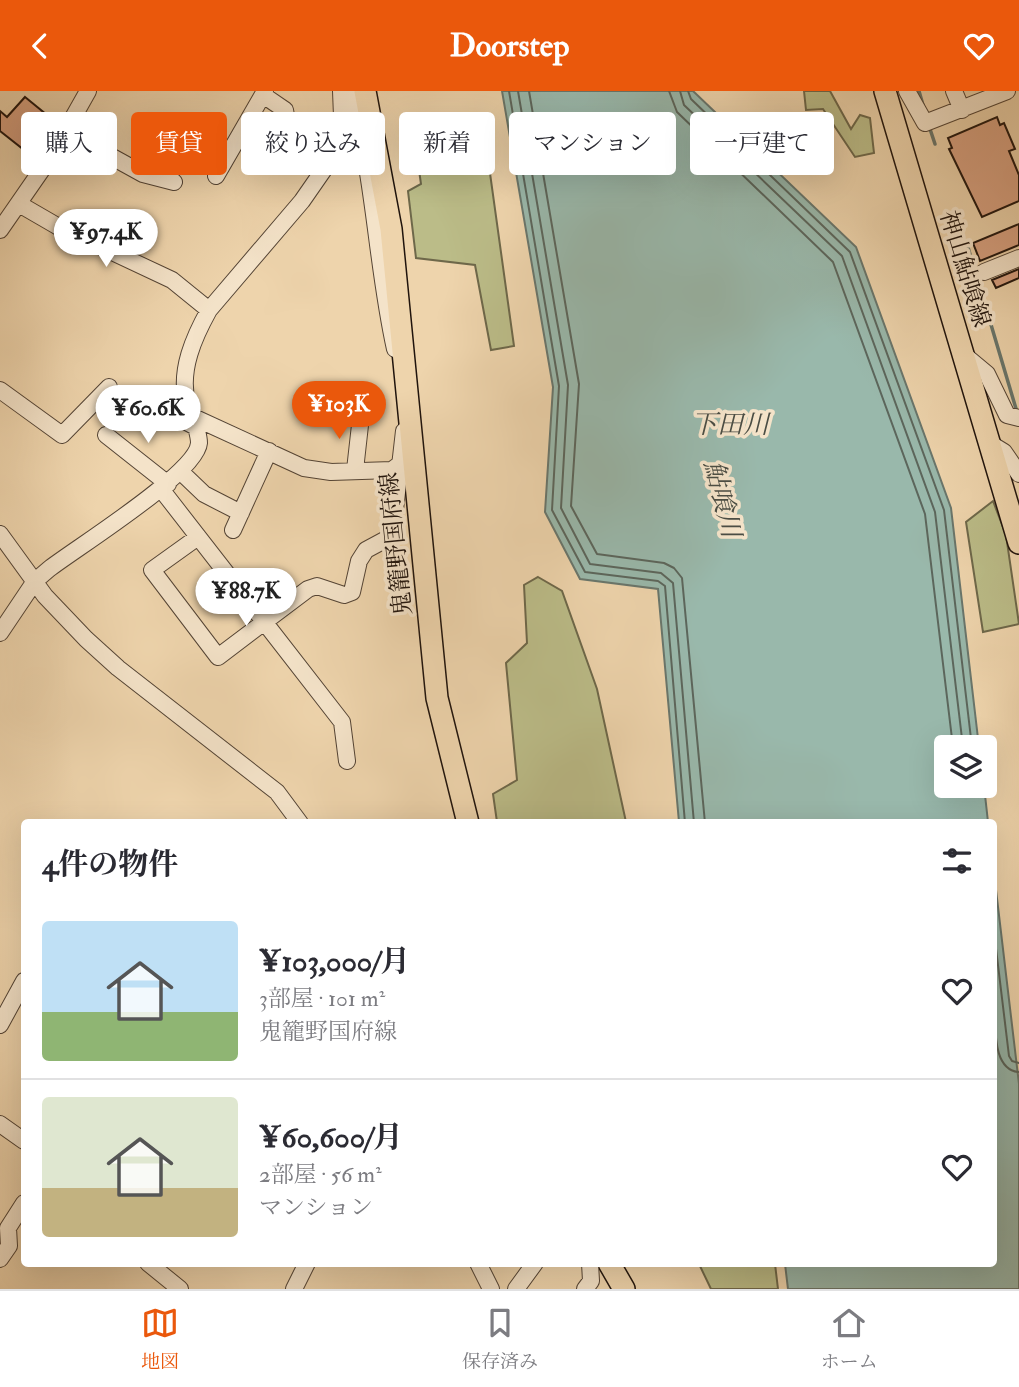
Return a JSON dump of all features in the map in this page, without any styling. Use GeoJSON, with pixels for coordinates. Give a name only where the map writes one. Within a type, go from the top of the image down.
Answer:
{"type":"FeatureCollection","features":[{"type":"Feature","properties":{"kind":"main road","name":"鬼籠野国府線"},"geometry":{"type":"LineString","coordinates":[[365,91],[391,229],[437,698],[467,819]]}},
{"type":"Feature","properties":{"kind":"main road","name":"神山鮎喰線"},"geometry":{"type":"LineString","coordinates":[[885,91],[1018,535]]}},
{"type":"Feature","properties":{"kind":"main road"},"geometry":{"type":"LineString","coordinates":[[611,1267],[624,1289]]}},
{"type":"Feature","properties":{"kind":"street"},"geometry":{"type":"LineString","coordinates":[[76,112],[88,91]]}},
{"type":"Feature","properties":{"kind":"street"},"geometry":{"type":"LineString","coordinates":[[341,91],[342,112]]}},
{"type":"Feature","properties":{"kind":"street"},"geometry":{"type":"LineString","coordinates":[[198,537],[152,571],[218,657],[309,589],[317,586],[344,596],[352,592],[359,562],[366,550],[392,536],[405,434],[403,406],[408,399],[386,310],[369,174],[350,91]]}},
{"type":"Feature","properties":{"kind":"street"},"geometry":{"type":"LineString","coordinates":[[907,91],[929,122],[1007,91]]}},
{"type":"Feature","properties":{"kind":"street"},"geometry":{"type":"LineString","coordinates":[[954,91],[962,110]]}},
{"type":"Feature","properties":{"kind":"street"},"geometry":{"type":"LineString","coordinates":[[1016,91],[1019,100]]}},
{"type":"Feature","properties":{"kind":"street"},"geometry":{"type":"LineString","coordinates":[[216,176],[264,93],[285,112]]}},
{"type":"Feature","properties":{"kind":"street"},"geometry":{"type":"LineString","coordinates":[[117,160],[143,174],[174,181]]}},
{"type":"Feature","properties":{"kind":"street"},"geometry":{"type":"LineString","coordinates":[[0,230],[37,175]]}},
{"type":"Feature","properties":{"kind":"street"},"geometry":{"type":"LineString","coordinates":[[0,633],[35,581],[164,487],[194,456],[199,443],[186,396],[187,359],[209,310],[321,175]]}},
{"type":"Feature","properties":{"kind":"street"},"geometry":{"type":"LineString","coordinates":[[19,204],[57,226],[173,280],[209,310]]}},
{"type":"Feature","properties":{"kind":"street"},"geometry":{"type":"LineString","coordinates":[[984,272],[1019,258]]}},
{"type":"Feature","properties":{"kind":"street"},"geometry":{"type":"LineString","coordinates":[[963,354],[987,374],[1003,408],[1016,418]]}},
{"type":"Feature","properties":{"kind":"street"},"geometry":{"type":"LineString","coordinates":[[0,390],[62,435],[109,387]]}},
{"type":"Feature","properties":{"kind":"street"},"geometry":{"type":"LineString","coordinates":[[140,397],[304,468],[331,472],[392,470],[400,464]]}},
{"type":"Feature","properties":{"kind":"street"},"geometry":{"type":"LineString","coordinates":[[355,470],[361,416]]}},
{"type":"Feature","properties":{"kind":"street"},"geometry":{"type":"LineString","coordinates":[[106,435],[164,487],[198,537],[342,722],[347,761]]}},
{"type":"Feature","properties":{"kind":"street"},"geometry":{"type":"LineString","coordinates":[[991,444],[1004,452],[1019,474]]}},
{"type":"Feature","properties":{"kind":"street"},"geometry":{"type":"LineString","coordinates":[[233,530],[269,451]]}},
{"type":"Feature","properties":{"kind":"street"},"geometry":{"type":"LineString","coordinates":[[181,472],[204,494],[241,513]]}},
{"type":"Feature","properties":{"kind":"street"},"geometry":{"type":"LineString","coordinates":[[0,534],[45,596],[118,668],[277,792],[297,819]]}},
{"type":"Feature","properties":{"kind":"street"},"geometry":{"type":"LineString","coordinates":[[0,1024],[21,986]]}},
{"type":"Feature","properties":{"kind":"street"},"geometry":{"type":"LineString","coordinates":[[0,1124],[21,1139]]}},
{"type":"Feature","properties":{"kind":"street"},"geometry":{"type":"LineString","coordinates":[[0,1259],[9,1246],[8,1228],[21,1208]]}},
{"type":"Feature","properties":{"kind":"street"},"geometry":{"type":"LineString","coordinates":[[153,1267],[180,1289]]}},
{"type":"Feature","properties":{"kind":"street"},"geometry":{"type":"LineString","coordinates":[[294,1289],[305,1267]]}},
{"type":"Feature","properties":{"kind":"street"},"geometry":{"type":"LineString","coordinates":[[480,1267],[491,1289]]}},
{"type":"Feature","properties":{"kind":"street"},"geometry":{"type":"LineString","coordinates":[[516,1289],[533,1267]]}},
{"type":"Feature","properties":{"kind":"street"},"geometry":{"type":"LineString","coordinates":[[585,1289],[591,1281],[590,1267]]}},
{"type":"Feature","properties":{"kind":"green space"},"geometry":{"type":"Polygon","coordinates":[[[804,91],[830,91],[851,129],[860,115],[870,118],[874,153],[855,157],[834,126],[834,112],[825,112],[823,109],[806,110],[804,91]]]}},
{"type":"Feature","properties":{"kind":"green space"},"geometry":{"type":"Polygon","coordinates":[[[420,175],[490,175],[514,346],[491,350],[475,265],[416,258],[408,191],[421,184],[420,175]]]}},
{"type":"Feature","properties":{"kind":"green space"},"geometry":{"type":"Polygon","coordinates":[[[993,501],[1006,535],[1019,624],[983,632],[966,522],[993,501]]]}},
{"type":"Feature","properties":{"kind":"green space"},"geometry":{"type":"Polygon","coordinates":[[[538,577],[562,591],[597,689],[625,819],[497,819],[493,794],[517,780],[506,663],[527,643],[524,585],[538,577]]]}},
{"type":"Feature","properties":{"kind":"green space"},"geometry":{"type":"Polygon","coordinates":[[[700,1267],[775,1267],[778,1289],[711,1289],[700,1267]]]}},
{"type":"Feature","properties":{"kind":"water","name":"下田川"},"geometry":{"type":"Polygon","coordinates":[[[502,91],[693,91],[715,112],[690,112],[690,175],[781,175],[856,247],[951,508],[978,735],[934,735],[934,798],[985,798],[988,819],[679,819],[658,589],[580,579],[545,512],[553,387],[516,175],[676,175],[676,112],[509,112],[509,132],[502,91]]]}},
{"type":"Feature","properties":{"kind":"water"},"geometry":{"type":"Polygon","coordinates":[[[997,898],[1019,1084],[1019,1289],[788,1289],[785,1267],[997,1267],[997,898]]]}},
{"type":"Feature","properties":{"kind":"building"},"geometry":{"type":"Polygon","coordinates":[[[25,97],[43,112],[21,112],[21,148],[0,131],[0,111],[7,117],[25,97]]]}},
{"type":"Feature","properties":{"kind":"building"},"geometry":{"type":"Polygon","coordinates":[[[997,117],[1000,125],[1004,123],[1015,149],[1009,151],[1019,175],[1019,201],[982,217],[949,149],[952,148],[948,138],[997,117]]]}},
{"type":"Feature","properties":{"kind":"building"},"geometry":{"type":"Polygon","coordinates":[[[1019,224],[1019,245],[980,261],[973,243],[1019,224]]]}},
{"type":"Feature","properties":{"kind":"building"},"geometry":{"type":"Polygon","coordinates":[[[1019,269],[1019,278],[996,288],[992,280],[1019,269]]]}},
{"type":"Feature","properties":{"kind":"waterway"},"geometry":{"type":"LineString","coordinates":[[919,91],[923,105]]}},
{"type":"Feature","properties":{"kind":"waterway"},"geometry":{"type":"LineString","coordinates":[[929,126],[935,144]]}},
{"type":"Feature","properties":{"kind":"waterway"},"geometry":{"type":"LineString","coordinates":[[967,244],[1017,412]]}},
{"type":"Feature","properties":{"kind":"water label","name":"鮎喰川"},"geometry":{"type":"Point","coordinates":[722,499]}}]}
